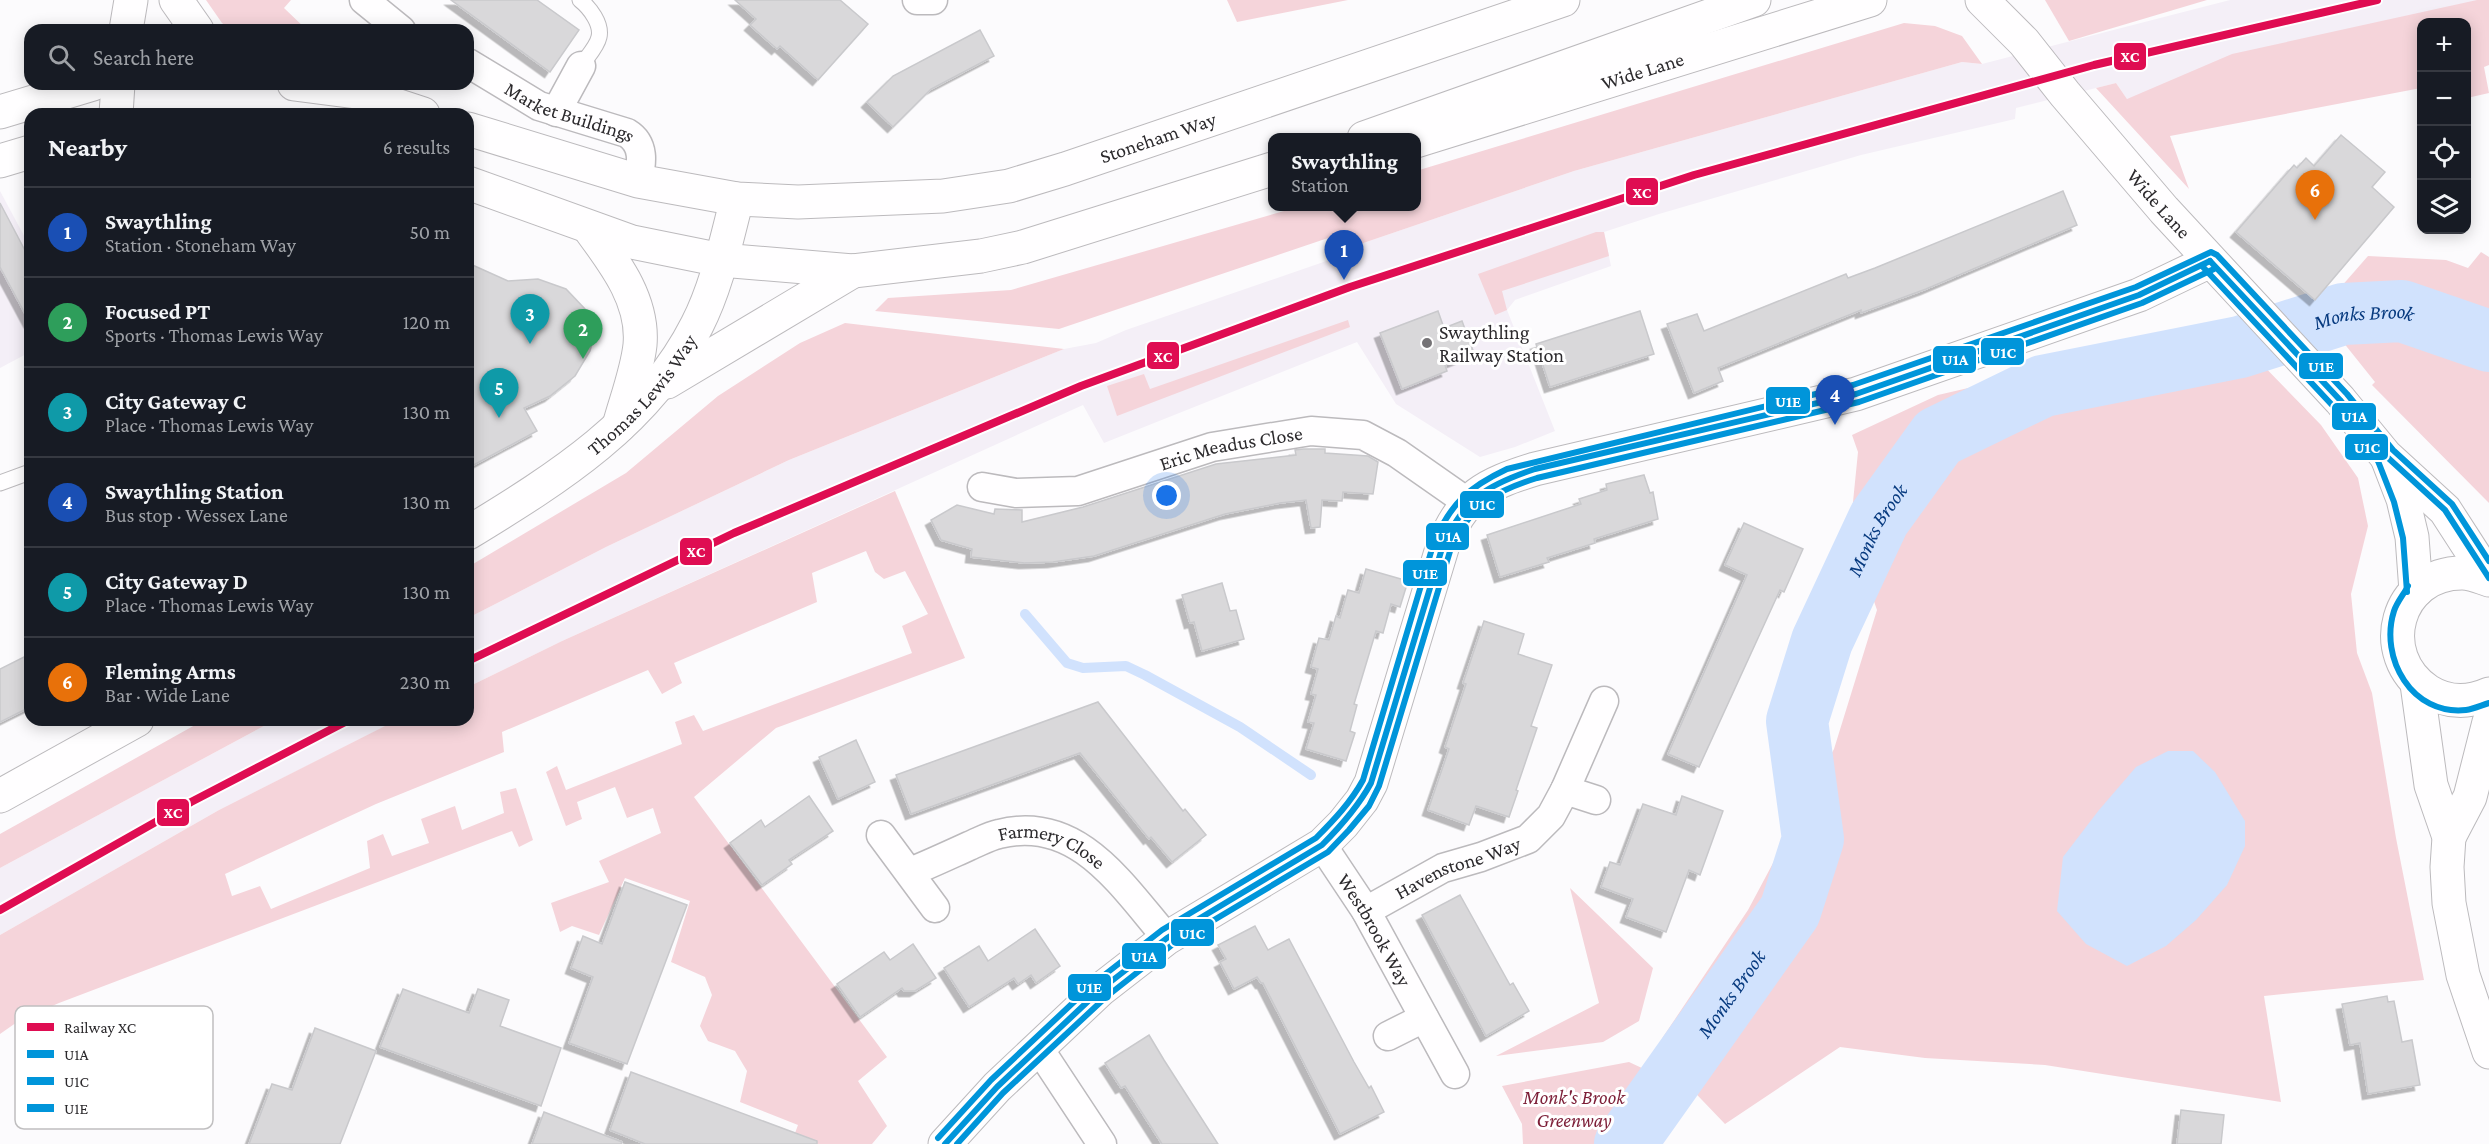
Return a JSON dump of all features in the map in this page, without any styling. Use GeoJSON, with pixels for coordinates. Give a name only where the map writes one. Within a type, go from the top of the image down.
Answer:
{"type":"FeatureCollection","features":[{"type":"Feature","properties":{"kind":"main road"},"geometry":{"type":"LineString","coordinates":[[127,24],[131,0]]}},
{"type":"Feature","properties":{"kind":"main road"},"geometry":{"type":"LineString","coordinates":[[176,0],[193,24]]}},
{"type":"Feature","properties":{"kind":"main road","name":"Stoneham Way"},"geometry":{"type":"LineString","coordinates":[[474,131],[638,181],[737,199],[798,202],[897,199],[972,193],[1009,186],[1076,165],[1563,0]]}},
{"type":"Feature","properties":{"kind":"main road"},"geometry":{"type":"LineString","coordinates":[[1378,133],[1754,0]]}},
{"type":"Feature","properties":{"kind":"main road","name":"Wide Lane"},"geometry":{"type":"LineString","coordinates":[[1421,139],[1870,0]]}},
{"type":"Feature","properties":{"kind":"main road","name":"Wide Lane"},"geometry":{"type":"LineString","coordinates":[[1979,1],[2024,42],[2072,103],[2210,261],[2348,409],[2386,456],[2445,510],[2489,579]]}},
{"type":"Feature","properties":{"kind":"main road"},"geometry":{"type":"LineString","coordinates":[[0,112],[73,90]]}},
{"type":"Feature","properties":{"kind":"main road"},"geometry":{"type":"LineString","coordinates":[[116,108],[118,90]]}},
{"type":"Feature","properties":{"kind":"main road"},"geometry":{"type":"LineString","coordinates":[[340,90],[356,92],[405,108]]}},
{"type":"Feature","properties":{"kind":"main road"},"geometry":{"type":"LineString","coordinates":[[0,161],[24,154]]}},
{"type":"Feature","properties":{"kind":"main road"},"geometry":{"type":"LineString","coordinates":[[474,185],[632,242],[721,260],[854,271],[981,256],[1023,247],[1268,169]]}},
{"type":"Feature","properties":{"kind":"main road","name":"Thomas Lewis Way"},"geometry":{"type":"LineString","coordinates":[[474,529],[565,471],[619,428],[657,387],[677,361],[698,324],[721,260],[737,199]]}},
{"type":"Feature","properties":{"kind":"main road"},"geometry":{"type":"LineString","coordinates":[[589,228],[625,281],[635,304],[640,326],[640,346],[619,428]]}},
{"type":"Feature","properties":{"kind":"main road"},"geometry":{"type":"LineString","coordinates":[[945,1144],[997,1087],[1100,990],[1167,938],[1322,845],[1343,824],[1362,800],[1371,783],[1443,546],[1453,522],[1467,502],[1483,490],[1510,477],[1535,469],[1856,394],[2139,296],[2210,261]]}},
{"type":"Feature","properties":{"kind":"main road"},"geometry":{"type":"LineString","coordinates":[[657,387],[854,271]]}},
{"type":"Feature","properties":{"kind":"main road","name":"Wide Lane"},"geometry":{"type":"LineString","coordinates":[[2386,456],[2403,499],[2412,537],[2416,591]]}},
{"type":"Feature","properties":{"kind":"main road"},"geometry":{"type":"LineString","coordinates":[[2489,579],[2472,574],[2445,575],[2432,579],[2416,591],[2403,608],[2397,628],[2398,648],[2404,668],[2417,684],[2435,696],[2456,701],[2478,699],[2489,694]]}},
{"type":"Feature","properties":{"kind":"main road"},"geometry":{"type":"LineString","coordinates":[[2417,684],[2430,785],[2449,837]]}},
{"type":"Feature","properties":{"kind":"main road"},"geometry":{"type":"LineString","coordinates":[[2489,722],[2470,797],[2449,837],[2447,867],[2449,903],[2463,975],[2489,1052]]}},
{"type":"Feature","properties":{"kind":"main road"},"geometry":{"type":"LineString","coordinates":[[0,796],[126,726]]}},
{"type":"Feature","properties":{"kind":"street"},"geometry":{"type":"LineString","coordinates":[[364,0],[394,24]]}},
{"type":"Feature","properties":{"kind":"street"},"geometry":{"type":"LineString","coordinates":[[917,0],[933,0]]}},
{"type":"Feature","properties":{"kind":"street"},"geometry":{"type":"LineString","coordinates":[[556,112],[581,66]]}},
{"type":"Feature","properties":{"kind":"street","name":"Market Buildings"},"geometry":{"type":"LineString","coordinates":[[474,67],[539,106],[627,133],[634,138],[643,158],[638,181]]}},
{"type":"Feature","properties":{"kind":"street","name":"Eric Meadus Close"},"geometry":{"type":"LineString","coordinates":[[982,487],[1016,493],[1078,491],[1212,447],[1311,431],[1364,435],[1397,453],[1467,502]]}},
{"type":"Feature","properties":{"kind":"street","name":"Havenstone Way"},"geometry":{"type":"LineString","coordinates":[[1366,911],[1443,868],[1481,857],[1528,839],[1551,816],[1565,790],[1604,701]]}},
{"type":"Feature","properties":{"kind":"street"},"geometry":{"type":"LineString","coordinates":[[1565,790],[1596,800]]}},
{"type":"Feature","properties":{"kind":"street","name":"Farmery Close"},"geometry":{"type":"LineString","coordinates":[[910,872],[998,834],[1029,829],[1062,836],[1089,852],[1111,873],[1167,938]]}},
{"type":"Feature","properties":{"kind":"street"},"geometry":{"type":"LineString","coordinates":[[881,835],[935,909]]}},
{"type":"Feature","properties":{"kind":"street","name":"Westbrook Way"},"geometry":{"type":"LineString","coordinates":[[1322,845],[1366,911],[1455,1074]]}},
{"type":"Feature","properties":{"kind":"street"},"geometry":{"type":"LineString","coordinates":[[1388,1036],[1424,1018]]}},
{"type":"Feature","properties":{"kind":"street"},"geometry":{"type":"LineString","coordinates":[[1038,1047],[1102,1144]]}},
{"type":"Feature","properties":{"kind":"lane"},"geometry":{"type":"LineString","coordinates":[[580,0],[587,5],[597,21],[599,37],[581,66]]}},
{"type":"Feature","properties":{"kind":"lane"},"geometry":{"type":"LineString","coordinates":[[0,483],[24,474]]}},
{"type":"Feature","properties":{"kind":"shaded area"},"geometry":{"type":"Polygon","coordinates":[[[2230,0],[2489,0],[2434,18],[2417,18],[2417,23],[2127,99],[2116,83],[2016,108],[2015,119],[1861,155],[1604,232],[1611,266],[1515,300],[1507,310],[1555,431],[1515,447],[1480,457],[1396,404],[1357,342],[1104,443],[1083,405],[562,641],[474,684],[474,615],[606,547],[789,460],[1064,349],[1096,343],[1126,330],[1338,257],[1337,252],[1574,171],[1962,62],[1982,64],[2230,0]]]}},
{"type":"Feature","properties":{"kind":"shaded area"},"geometry":{"type":"Polygon","coordinates":[[[0,191],[24,236],[24,355],[0,368],[0,191]]]}},
{"type":"Feature","properties":{"kind":"shaded area"},"geometry":{"type":"Polygon","coordinates":[[[264,726],[386,726],[219,810],[0,935],[0,868],[264,726]]]}},
{"type":"Feature","properties":{"kind":"green space"},"geometry":{"type":"Polygon","coordinates":[[[206,0],[291,0],[284,8],[301,24],[223,24],[206,0]]]}},
{"type":"Feature","properties":{"kind":"green space"},"geometry":{"type":"Polygon","coordinates":[[[1227,0],[1348,0],[1237,22],[1227,0]]]}},
{"type":"Feature","properties":{"kind":"green space"},"geometry":{"type":"Polygon","coordinates":[[[2045,0],[2207,0],[2069,41],[2045,0]]]}},
{"type":"Feature","properties":{"kind":"green space"},"geometry":{"type":"Polygon","coordinates":[[[2477,0],[2489,0],[2489,65],[2484,67],[2489,93],[2471,97],[2471,18],[2417,18],[2417,89],[2170,136],[2189,189],[2096,88],[2116,83],[2127,99],[2232,54],[2477,0]]]}},
{"type":"Feature","properties":{"kind":"green space"},"geometry":{"type":"Polygon","coordinates":[[[1904,23],[1935,26],[1962,36],[1982,64],[1962,62],[1574,171],[1337,252],[1331,237],[1059,329],[875,311],[888,298],[1011,290],[1284,211],[1421,211],[1421,169],[1904,23]]]}},
{"type":"Feature","properties":{"kind":"green space"},"geometry":{"type":"Polygon","coordinates":[[[1596,232],[1604,232],[1609,256],[1502,291],[1507,310],[1495,315],[1478,274],[1596,232]]]}},
{"type":"Feature","properties":{"kind":"green space"},"geometry":{"type":"Polygon","coordinates":[[[2481,252],[2489,257],[2489,503],[2372,385],[2375,382],[2319,312],[2368,256],[2446,260],[2468,268],[2481,252]]]}},
{"type":"Feature","properties":{"kind":"green space"},"geometry":{"type":"Polygon","coordinates":[[[1348,320],[1350,327],[1117,416],[1107,386],[1144,374],[1150,389],[1348,320]]]}},
{"type":"Feature","properties":{"kind":"green space"},"geometry":{"type":"Polygon","coordinates":[[[2220,321],[2321,425],[2358,478],[2368,526],[2351,594],[2357,653],[2372,693],[2396,838],[2424,980],[2264,996],[2281,1102],[2045,1065],[1925,1058],[1840,1047],[1725,1124],[1657,1053],[1663,1037],[1748,910],[1834,749],[1877,610],[1850,532],[1858,452],[1852,435],[1938,395],[2093,359],[2220,321]]]}},
{"type":"Feature","properties":{"kind":"green space"},"geometry":{"type":"Polygon","coordinates":[[[845,323],[1064,349],[789,460],[606,547],[474,615],[474,563],[626,473],[718,396],[800,343],[845,323]]]}},
{"type":"Feature","properties":{"kind":"green space"},"geometry":{"type":"Polygon","coordinates":[[[895,491],[965,658],[776,728],[694,797],[887,1057],[858,1081],[887,1126],[872,1144],[791,1144],[798,1125],[740,1102],[747,1071],[735,1051],[708,1041],[700,1026],[712,995],[705,977],[671,962],[690,901],[625,878],[599,935],[572,926],[560,932],[551,903],[609,882],[599,861],[661,833],[653,808],[627,818],[615,787],[577,802],[582,819],[566,826],[546,772],[557,766],[566,790],[682,744],[675,722],[694,715],[703,731],[912,653],[902,626],[928,614],[905,571],[884,579],[875,572],[866,551],[812,573],[817,602],[674,663],[682,683],[662,694],[648,670],[502,732],[504,752],[376,804],[225,874],[232,896],[260,886],[271,909],[370,868],[367,841],[383,834],[392,856],[429,843],[421,819],[455,806],[462,830],[504,813],[500,792],[516,788],[533,840],[519,847],[512,831],[52,1006],[15,1006],[15,1024],[0,1034],[0,935],[219,810],[385,726],[474,726],[474,684],[562,641],[895,491]]]}},
{"type":"Feature","properties":{"kind":"green space"},"geometry":{"type":"Polygon","coordinates":[[[193,726],[264,726],[0,868],[0,834],[193,726]]]}},
{"type":"Feature","properties":{"kind":"green space"},"geometry":{"type":"Polygon","coordinates":[[[1570,888],[1653,968],[1639,1021],[1603,1042],[1496,1056],[1599,1003],[1570,888]]]}},
{"type":"Feature","properties":{"kind":"green space","name":"Monk's Brook Greenway"},"geometry":{"type":"Polygon","coordinates":[[[1629,1062],[1644,1069],[1611,1115],[1595,1144],[1523,1144],[1522,1124],[1502,1086],[1629,1062]]]}},
{"type":"Feature","properties":{"kind":"water"},"geometry":{"type":"Polygon","coordinates":[[[2168,751],[2193,751],[2215,772],[2245,821],[2245,846],[2227,885],[2196,920],[2166,946],[2127,966],[2086,944],[2057,911],[2063,857],[2136,767],[2168,751]]]}},
{"type":"Feature","properties":{"kind":"building"},"geometry":{"type":"Polygon","coordinates":[[[451,0],[537,0],[579,30],[550,72],[451,0]]]}},
{"type":"Feature","properties":{"kind":"building"},"geometry":{"type":"Polygon","coordinates":[[[735,0],[840,0],[868,24],[818,80],[780,46],[777,49],[750,25],[756,19],[735,0]]]}},
{"type":"Feature","properties":{"kind":"building"},"geometry":{"type":"Polygon","coordinates":[[[980,30],[994,56],[931,89],[893,127],[867,102],[893,76],[980,30]]]}},
{"type":"Feature","properties":{"kind":"building"},"geometry":{"type":"Polygon","coordinates":[[[2341,135],[2385,172],[2372,187],[2394,207],[2315,300],[2236,232],[2294,165],[2297,168],[2306,158],[2314,166],[2341,135]]]}},
{"type":"Feature","properties":{"kind":"building"},"geometry":{"type":"Polygon","coordinates":[[[2063,191],[2077,225],[1926,289],[1861,313],[1861,310],[1718,368],[1723,381],[1694,393],[1667,324],[1697,314],[1704,331],[1846,274],[1848,278],[1875,268],[2063,191]]]}},
{"type":"Feature","properties":{"kind":"building"},"geometry":{"type":"Polygon","coordinates":[[[0,203],[24,249],[24,312],[0,267],[0,203]]]}},
{"type":"Feature","properties":{"kind":"building"},"geometry":{"type":"Polygon","coordinates":[[[474,266],[508,281],[538,279],[566,289],[585,309],[592,323],[594,336],[590,351],[575,376],[550,396],[524,408],[537,431],[474,465],[474,266]]]}},
{"type":"Feature","properties":{"kind":"building","name":"Swaythling Railway Station"},"geometry":{"type":"Polygon","coordinates":[[[1438,311],[1444,328],[1462,321],[1474,353],[1445,365],[1447,371],[1402,389],[1380,333],[1438,311]]]}},
{"type":"Feature","properties":{"kind":"building"},"geometry":{"type":"Polygon","coordinates":[[[1640,311],[1654,354],[1550,387],[1536,344],[1640,311]]]}},
{"type":"Feature","properties":{"kind":"building"},"geometry":{"type":"Polygon","coordinates":[[[1325,449],[1325,453],[1368,456],[1378,462],[1373,494],[1343,492],[1342,501],[1322,500],[1320,527],[1311,528],[1306,500],[1280,503],[1225,514],[1094,556],[1053,562],[1024,563],[971,557],[972,549],[941,540],[931,520],[957,505],[994,514],[995,509],[1022,510],[1022,522],[1083,507],[1216,464],[1296,455],[1295,450],[1325,449]]]}},
{"type":"Feature","properties":{"kind":"building"},"geometry":{"type":"Polygon","coordinates":[[[1644,475],[1650,493],[1653,492],[1658,519],[1594,539],[1595,543],[1547,558],[1549,562],[1500,577],[1487,535],[1581,504],[1579,499],[1607,490],[1606,484],[1644,475]]]}},
{"type":"Feature","properties":{"kind":"building"},"geometry":{"type":"Polygon","coordinates":[[[1744,523],[1803,549],[1784,592],[1780,590],[1699,767],[1668,754],[1747,575],[1725,565],[1744,523]]]}},
{"type":"Feature","properties":{"kind":"building"},"geometry":{"type":"Polygon","coordinates":[[[1366,569],[1408,581],[1400,607],[1391,604],[1383,633],[1376,631],[1354,704],[1357,705],[1350,731],[1355,733],[1346,761],[1306,749],[1314,723],[1308,722],[1316,695],[1311,694],[1318,669],[1311,667],[1319,638],[1329,640],[1336,616],[1340,618],[1348,590],[1359,593],[1366,569]]]}},
{"type":"Feature","properties":{"kind":"building"},"geometry":{"type":"Polygon","coordinates":[[[1222,583],[1230,611],[1236,610],[1244,639],[1202,651],[1194,622],[1190,623],[1182,595],[1222,583]]]}},
{"type":"Feature","properties":{"kind":"building"},"geometry":{"type":"Polygon","coordinates":[[[1484,621],[1524,634],[1518,654],[1552,665],[1531,726],[1537,728],[1509,817],[1476,806],[1469,825],[1428,810],[1449,749],[1445,747],[1484,621]]]}},
{"type":"Feature","properties":{"kind":"building"},"geometry":{"type":"Polygon","coordinates":[[[24,657],[24,710],[0,722],[0,669],[24,657]]]}},
{"type":"Feature","properties":{"kind":"building"},"geometry":{"type":"Polygon","coordinates":[[[1098,702],[1183,811],[1185,809],[1206,835],[1172,862],[1151,837],[1149,839],[1080,753],[911,814],[896,775],[1098,702]]]}},
{"type":"Feature","properties":{"kind":"building"},"geometry":{"type":"Polygon","coordinates":[[[856,740],[875,782],[838,799],[819,757],[856,740]]]}},
{"type":"Feature","properties":{"kind":"building"},"geometry":{"type":"Polygon","coordinates":[[[809,796],[833,831],[789,860],[792,864],[762,885],[730,843],[761,820],[765,827],[809,796]]]}},
{"type":"Feature","properties":{"kind":"building"},"geometry":{"type":"Polygon","coordinates":[[[1682,796],[1723,811],[1700,875],[1689,870],[1666,932],[1626,917],[1633,899],[1601,887],[1610,862],[1620,865],[1643,804],[1676,815],[1682,796]]]}},
{"type":"Feature","properties":{"kind":"building"},"geometry":{"type":"Polygon","coordinates":[[[625,882],[687,905],[627,1064],[569,1043],[593,977],[571,968],[583,936],[602,944],[625,882]]]}},
{"type":"Feature","properties":{"kind":"building"},"geometry":{"type":"Polygon","coordinates":[[[1460,895],[1510,985],[1513,983],[1529,1011],[1486,1036],[1422,915],[1460,895]]]}},
{"type":"Feature","properties":{"kind":"building"},"geometry":{"type":"Polygon","coordinates":[[[1255,926],[1268,950],[1289,939],[1354,1062],[1369,1088],[1371,1086],[1384,1112],[1340,1134],[1263,983],[1257,977],[1234,989],[1220,962],[1226,959],[1218,945],[1255,926]]]}},
{"type":"Feature","properties":{"kind":"building"},"geometry":{"type":"Polygon","coordinates":[[[1035,929],[1060,966],[1036,983],[1031,975],[1018,984],[1014,978],[969,1007],[944,968],[979,946],[988,961],[1035,929]]]}},
{"type":"Feature","properties":{"kind":"building"},"geometry":{"type":"Polygon","coordinates":[[[913,944],[936,978],[915,991],[904,991],[902,988],[860,1017],[837,984],[884,952],[890,960],[913,944]]]}},
{"type":"Feature","properties":{"kind":"building"},"geometry":{"type":"Polygon","coordinates":[[[403,989],[469,1013],[478,989],[509,1000],[500,1026],[561,1048],[541,1106],[380,1047],[403,989]]]}},
{"type":"Feature","properties":{"kind":"building"},"geometry":{"type":"Polygon","coordinates":[[[2387,996],[2388,1002],[2394,1001],[2402,1042],[2412,1040],[2420,1085],[2368,1094],[2360,1043],[2350,1045],[2342,1004],[2387,996]]]}},
{"type":"Feature","properties":{"kind":"building"},"geometry":{"type":"Polygon","coordinates":[[[315,1028],[376,1051],[340,1144],[249,1144],[272,1084],[292,1090],[315,1028]]]}},
{"type":"Feature","properties":{"kind":"building"},"geometry":{"type":"Polygon","coordinates":[[[1149,1035],[1218,1144],[1162,1144],[1125,1086],[1121,1088],[1105,1063],[1149,1035]]]}},
{"type":"Feature","properties":{"kind":"building"},"geometry":{"type":"Polygon","coordinates":[[[631,1072],[817,1141],[817,1144],[645,1144],[610,1130],[631,1072]]]}},
{"type":"Feature","properties":{"kind":"building"},"geometry":{"type":"Polygon","coordinates":[[[2181,1110],[2224,1115],[2221,1144],[2177,1144],[2181,1110]]]}},
{"type":"Feature","properties":{"kind":"building"},"geometry":{"type":"Polygon","coordinates":[[[544,1112],[622,1142],[621,1144],[532,1144],[544,1112]]]}},
{"type":"Feature","properties":{"kind":"waterway","name":"Monks Brook"},"geometry":{"type":"LineString","coordinates":[[1625,1144],[1790,911],[1813,839],[1797,721],[1822,641],[1879,519],[1938,437],[2043,386],[2240,347],[2343,314],[2402,311],[2489,341]]}},
{"type":"Feature","properties":{"kind":"waterway"},"geometry":{"type":"LineString","coordinates":[[1025,614],[1067,663],[1083,668],[1126,666],[1240,727],[1311,775]]}},
{"type":"Feature","properties":{"kind":"waterway"},"geometry":{"type":"LineString","coordinates":[[1684,1019],[1704,1032]]}},
{"type":"Feature","properties":{"kind":"rail line","name":"XC"},"geometry":{"type":"LineString","coordinates":[[474,658],[734,533],[1081,386],[1350,287],[1694,175],[2094,65],[2377,0]]}},
{"type":"Feature","properties":{"kind":"rail line","name":"XC"},"geometry":{"type":"LineString","coordinates":[[0,910],[191,802],[337,726]]}},
{"type":"Feature","properties":{"kind":"transit line","name":"U1E"},"geometry":{"type":"LineString","coordinates":[[938,1138],[991,1080],[1094,983],[1162,930],[1316,838],[1342,810],[1363,780],[1440,528],[1455,507],[1472,490],[1507,469],[1853,385],[2136,287],[2211,252],[2217,255],[2347,394],[2393,450],[2452,504],[2489,561]]}},
{"type":"Feature","properties":{"kind":"transit line","name":"U1A"},"geometry":{"type":"LineString","coordinates":[[2210,261],[2340,400],[2386,456],[2445,510],[2489,578]]}},
{"type":"Feature","properties":{"kind":"transit line","name":"U1A"},"geometry":{"type":"LineString","coordinates":[[945,1144],[997,1087],[1100,990],[1167,938],[1322,845],[1349,816],[1371,783],[1443,545],[1460,516],[1479,495],[1503,481],[1535,469],[1856,394],[2139,295],[2210,261]]}},
{"type":"Feature","properties":{"kind":"transit line","name":"U1C"},"geometry":{"type":"LineString","coordinates":[[2203,267],[2333,406],[2378,461],[2394,502],[2403,538],[2407,592]]}},
{"type":"Feature","properties":{"kind":"transit line","name":"U1C"},"geometry":{"type":"LineString","coordinates":[[957,1144],[1003,1093],[1106,997],[1172,945],[1328,852],[1369,806],[1379,786],[1451,548],[1467,520],[1485,502],[1508,489],[1537,478],[1859,402],[2142,303],[2214,269]]}},
{"type":"Feature","properties":{"kind":"transit line","name":"U1C"},"geometry":{"type":"LineString","coordinates":[[2408,586],[2395,608],[2391,629],[2391,647],[2396,665],[2404,680],[2416,694],[2430,704],[2447,709],[2466,710],[2489,703]]}},
{"type":"Feature","properties":{"kind":"place","name":"Fleming Arms"},"geometry":{"type":"Point","coordinates":[2315,220]}},
{"type":"Feature","properties":{"kind":"place","name":"Swaythling"},"geometry":{"type":"Point","coordinates":[1344,280]}},
{"type":"Feature","properties":{"kind":"place","name":"Swaythling Railway Station"},"geometry":{"type":"Point","coordinates":[1427,343]}},
{"type":"Feature","properties":{"kind":"place","name":"City Gateway C"},"geometry":{"type":"Point","coordinates":[530,344]}},
{"type":"Feature","properties":{"kind":"place","name":"Focused PT"},"geometry":{"type":"Point","coordinates":[583,359]}},
{"type":"Feature","properties":{"kind":"place","name":"City Gateway D"},"geometry":{"type":"Point","coordinates":[499,418]}},
{"type":"Feature","properties":{"kind":"place","name":"Swaythling Station"},"geometry":{"type":"Point","coordinates":[1835,425]}}]}
